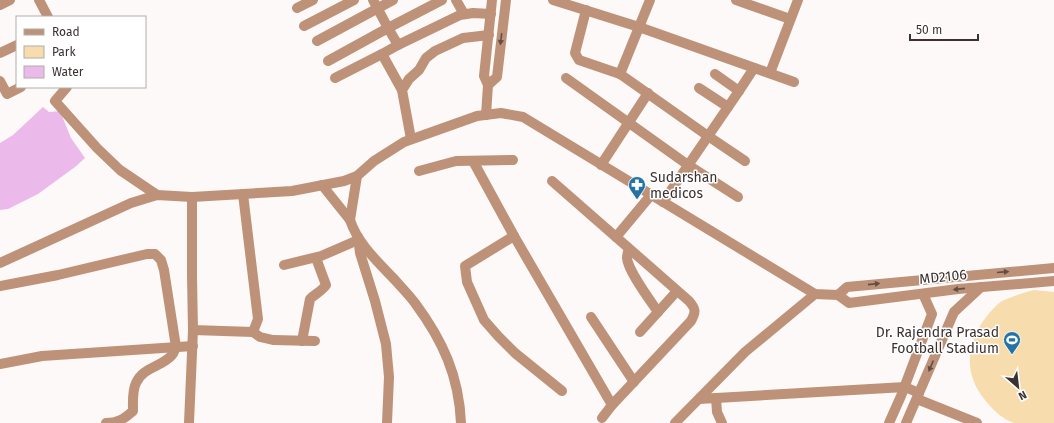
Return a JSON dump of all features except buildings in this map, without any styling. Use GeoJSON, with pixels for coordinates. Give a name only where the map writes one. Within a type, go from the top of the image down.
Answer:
{"type":"FeatureCollection","features":[{"type":"Feature","properties":{"kind":"street"},"geometry":{"type":"LineString","coordinates":[[0,5],[10,0]]}},
{"type":"Feature","properties":{"kind":"street"},"geometry":{"type":"LineString","coordinates":[[39,0],[47,16]]}},
{"type":"Feature","properties":{"kind":"street"},"geometry":{"type":"LineString","coordinates":[[297,8],[313,0]]}},
{"type":"Feature","properties":{"kind":"street"},"geometry":{"type":"LineString","coordinates":[[304,26],[354,0]]}},
{"type":"Feature","properties":{"kind":"street"},"geometry":{"type":"LineString","coordinates":[[317,41],[376,4],[393,0]]}},
{"type":"Feature","properties":{"kind":"street"},"geometry":{"type":"LineString","coordinates":[[328,61],[442,0]]}},
{"type":"Feature","properties":{"kind":"street"},"geometry":{"type":"LineString","coordinates":[[456,0],[464,14]]}},
{"type":"Feature","properties":{"kind":"street"},"geometry":{"type":"LineString","coordinates":[[486,115],[488,85],[484,76],[492,0]]}},
{"type":"Feature","properties":{"kind":"street"},"geometry":{"type":"LineString","coordinates":[[488,85],[497,77],[506,0]]}},
{"type":"Feature","properties":{"kind":"street"},"geometry":{"type":"LineString","coordinates":[[553,0],[639,27],[794,82]]}},
{"type":"Feature","properties":{"kind":"street"},"geometry":{"type":"LineString","coordinates":[[620,74],[650,0]]}},
{"type":"Feature","properties":{"kind":"street"},"geometry":{"type":"LineString","coordinates":[[736,0],[790,19]]}},
{"type":"Feature","properties":{"kind":"street"},"geometry":{"type":"LineString","coordinates":[[770,73],[798,0]]}},
{"type":"Feature","properties":{"kind":"street"},"geometry":{"type":"LineString","coordinates":[[376,4],[398,45]]}},
{"type":"Feature","properties":{"kind":"street"},"geometry":{"type":"LineString","coordinates":[[586,10],[575,53],[579,60],[620,74],[745,161]]}},
{"type":"Feature","properties":{"kind":"street"},"geometry":{"type":"LineString","coordinates":[[335,78],[460,14],[491,14]]}},
{"type":"Feature","properties":{"kind":"street"},"geometry":{"type":"LineString","coordinates":[[402,90],[409,79],[419,70],[426,58],[435,51],[463,38],[489,35]]}},
{"type":"Feature","properties":{"kind":"street"},"geometry":{"type":"LineString","coordinates":[[0,53],[16,45]]}},
{"type":"Feature","properties":{"kind":"street"},"geometry":{"type":"LineString","coordinates":[[382,54],[402,90],[411,139]]}},
{"type":"Feature","properties":{"kind":"street"},"geometry":{"type":"LineString","coordinates":[[663,202],[754,68]]}},
{"type":"Feature","properties":{"kind":"street"},"geometry":{"type":"LineString","coordinates":[[715,74],[739,91]]}},
{"type":"Feature","properties":{"kind":"street"},"geometry":{"type":"LineString","coordinates":[[566,78],[688,165],[738,197]]}},
{"type":"Feature","properties":{"kind":"street"},"geometry":{"type":"LineString","coordinates":[[0,81],[3,96],[19,88]]}},
{"type":"Feature","properties":{"kind":"street"},"geometry":{"type":"LineString","coordinates":[[66,88],[54,101],[97,148],[120,170],[157,196]]}},
{"type":"Feature","properties":{"kind":"street"},"geometry":{"type":"LineString","coordinates":[[699,88],[728,108]]}},
{"type":"Feature","properties":{"kind":"street"},"geometry":{"type":"LineString","coordinates":[[601,165],[648,93]]}},
{"type":"Feature","properties":{"kind":"street"},"geometry":{"type":"LineString","coordinates":[[0,264],[131,203],[157,196],[192,197],[292,191],[344,181],[357,176],[374,161],[404,142],[477,116],[501,113],[522,117],[815,294],[838,295]]}},
{"type":"Feature","properties":{"kind":"street"},"geometry":{"type":"LineString","coordinates":[[419,171],[456,161],[513,160]]}},
{"type":"Feature","properties":{"kind":"street"},"geometry":{"type":"LineString","coordinates":[[473,161],[514,236],[612,405]]}},
{"type":"Feature","properties":{"kind":"street"},"geometry":{"type":"LineString","coordinates":[[350,220],[357,176]]}},
{"type":"Feature","properties":{"kind":"street"},"geometry":{"type":"LineString","coordinates":[[552,182],[677,290],[694,307],[695,314],[691,321],[612,405],[602,418]]}},
{"type":"Feature","properties":{"kind":"street"},"geometry":{"type":"LineString","coordinates":[[322,185],[350,220],[358,238],[364,246],[415,302],[440,341],[453,371],[459,398],[461,423]]}},
{"type":"Feature","properties":{"kind":"street"},"geometry":{"type":"LineString","coordinates":[[243,194],[258,319],[253,332]]}},
{"type":"Feature","properties":{"kind":"street"},"geometry":{"type":"LineString","coordinates":[[616,237],[651,195]]}},
{"type":"Feature","properties":{"kind":"street"},"geometry":{"type":"LineString","coordinates":[[189,423],[193,346],[192,197]]}},
{"type":"Feature","properties":{"kind":"street"},"geometry":{"type":"LineString","coordinates":[[514,236],[465,266],[467,282],[484,320],[515,353],[562,391]]}},
{"type":"Feature","properties":{"kind":"street"},"geometry":{"type":"LineString","coordinates":[[284,265],[322,256],[358,238]]}},
{"type":"Feature","properties":{"kind":"street"},"geometry":{"type":"LineString","coordinates":[[358,238],[360,253],[375,300],[386,344],[389,377],[387,423]]}},
{"type":"Feature","properties":{"kind":"street"},"geometry":{"type":"LineString","coordinates":[[629,249],[626,256],[630,269],[658,312]]}},
{"type":"Feature","properties":{"kind":"street"},"geometry":{"type":"LineString","coordinates":[[0,286],[66,273],[147,254],[155,254],[161,260],[164,270],[176,347],[172,355],[162,363],[140,376],[135,384],[133,411],[124,419],[114,423],[106,423]]}},
{"type":"Feature","properties":{"kind":"street"},"geometry":{"type":"LineString","coordinates":[[302,341],[310,299],[324,289],[326,285],[316,258]]}},
{"type":"Feature","properties":{"kind":"street","name":"MD2106"},"geometry":{"type":"LineString","coordinates":[[1054,268],[847,286],[838,295],[849,303],[981,287],[1054,281]]}},
{"type":"Feature","properties":{"kind":"street"},"geometry":{"type":"LineString","coordinates":[[906,423],[954,312],[981,287]]}},
{"type":"Feature","properties":{"kind":"street"},"geometry":{"type":"LineString","coordinates":[[640,332],[677,290]]}},
{"type":"Feature","properties":{"kind":"street"},"geometry":{"type":"LineString","coordinates":[[675,423],[745,352],[815,294]]}},
{"type":"Feature","properties":{"kind":"street"},"geometry":{"type":"LineString","coordinates":[[889,423],[905,387],[932,314],[924,294]]}},
{"type":"Feature","properties":{"kind":"street"},"geometry":{"type":"LineString","coordinates":[[591,317],[634,382]]}},
{"type":"Feature","properties":{"kind":"street"},"geometry":{"type":"LineString","coordinates":[[193,330],[253,332],[266,339],[315,341]]}},
{"type":"Feature","properties":{"kind":"street"},"geometry":{"type":"LineString","coordinates":[[0,364],[42,356],[193,346]]}},
{"type":"Feature","properties":{"kind":"street"},"geometry":{"type":"LineString","coordinates":[[699,399],[905,387],[918,396],[977,423]]}},
{"type":"Feature","properties":{"kind":"street"},"geometry":{"type":"LineString","coordinates":[[716,398],[717,412],[722,423]]}},
{"type":"Feature","properties":{"kind":"street"},"geometry":{"type":"LineString","coordinates":[[897,405],[911,410]]}},
{"type":"Feature","properties":{"kind":"green space","name":"Dr. Rajendra Prasad Football Stadium"},"geometry":{"type":"Polygon","coordinates":[[[1034,290],[1054,292],[1054,423],[1014,423],[1002,417],[995,411],[978,390],[970,369],[971,347],[980,326],[998,304],[1022,293],[1034,290]]]}},
{"type":"Feature","properties":{"kind":"water"},"geometry":{"type":"Polygon","coordinates":[[[43,107],[49,112],[60,111],[71,138],[85,158],[38,194],[8,209],[0,210],[0,143],[13,135],[43,107]]]}},
{"type":"Feature","properties":{"kind":"place","name":"Sudarshan medicos"},"geometry":{"type":"Point","coordinates":[637,200]}},
{"type":"Feature","properties":{"kind":"place","name":"Dr. Rajendra Prasad Football Stadium"},"geometry":{"type":"Point","coordinates":[1012,355]}}]}
